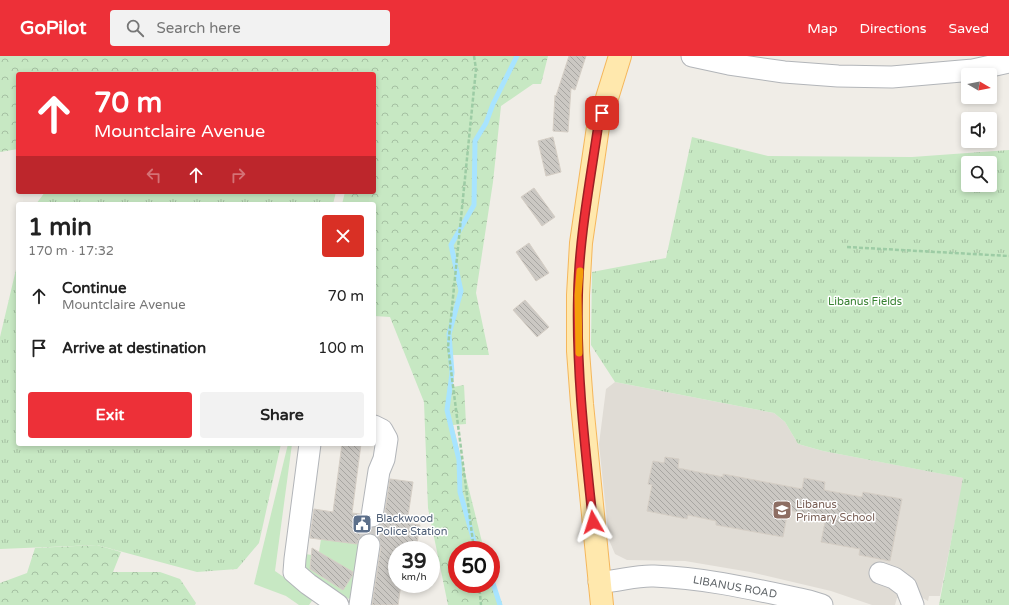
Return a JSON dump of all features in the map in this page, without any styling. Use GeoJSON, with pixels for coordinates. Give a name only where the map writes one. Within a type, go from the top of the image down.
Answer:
{"type":"FeatureCollection","features":[{"type":"Feature","properties":{"kind":"main road"},"geometry":{"type":"LineString","coordinates":[[602,605],[583,424],[578,351],[578,295],[581,243],[598,127],[620,56]]}},
{"type":"Feature","properties":{"kind":"street"},"geometry":{"type":"LineString","coordinates":[[692,56],[729,64],[784,72],[892,77],[973,70],[1009,62]]}},
{"type":"Feature","properties":{"kind":"street"},"geometry":{"type":"LineString","coordinates":[[372,516],[379,471],[384,459],[386,438],[382,430],[376,427]]}},
{"type":"Feature","properties":{"kind":"street"},"geometry":{"type":"LineString","coordinates":[[310,446],[294,572],[333,602]]}},
{"type":"Feature","properties":{"kind":"street"},"geometry":{"type":"LineString","coordinates":[[360,605],[369,545]]}},
{"type":"Feature","properties":{"kind":"street"},"geometry":{"type":"LineString","coordinates":[[880,573],[894,578],[906,587],[913,605]]}},
{"type":"Feature","properties":{"kind":"street","name":"LIBANUS ROAD"},"geometry":{"type":"LineString","coordinates":[[599,582],[620,581],[633,576],[703,579],[822,605]]}},
{"type":"Feature","properties":{"kind":"path"},"geometry":{"type":"LineString","coordinates":[[473,541],[448,347],[476,69],[474,56]]}},
{"type":"Feature","properties":{"kind":"path"},"geometry":{"type":"LineString","coordinates":[[847,247],[1009,256]]}},
{"type":"Feature","properties":{"kind":"path"},"geometry":{"type":"LineString","coordinates":[[480,593],[481,605]]}},
{"type":"Feature","properties":{"kind":"shaded area","name":"Libanus Primary School"},"geometry":{"type":"Polygon","coordinates":[[[615,382],[774,413],[785,422],[798,444],[823,451],[964,478],[940,596],[929,596],[928,601],[915,594],[897,598],[895,605],[872,605],[831,591],[750,572],[685,561],[627,560],[615,554],[609,540],[599,444],[606,389],[615,382]]]}},
{"type":"Feature","properties":{"kind":"green space"},"geometry":{"type":"Polygon","coordinates":[[[0,56],[548,56],[541,84],[533,84],[501,106],[493,182],[476,293],[489,355],[450,355],[453,387],[464,385],[466,424],[453,425],[482,541],[448,541],[448,593],[496,593],[502,602],[502,605],[448,605],[440,566],[440,541],[435,541],[428,508],[424,402],[390,317],[376,316],[376,202],[342,202],[344,194],[376,194],[376,72],[16,72],[16,149],[0,152],[0,56]]]}},
{"type":"Feature","properties":{"kind":"green space","name":"Libanus Fields"},"geometry":{"type":"Polygon","coordinates":[[[692,137],[768,156],[912,157],[1009,150],[1009,605],[939,605],[963,478],[823,451],[798,444],[785,422],[774,413],[615,382],[591,345],[592,272],[666,258],[692,137]]]}},
{"type":"Feature","properties":{"kind":"green space"},"geometry":{"type":"Polygon","coordinates":[[[44,194],[336,194],[334,202],[38,202],[44,194]]]}},
{"type":"Feature","properties":{"kind":"green space"},"geometry":{"type":"Polygon","coordinates":[[[16,269],[16,446],[281,446],[259,543],[237,569],[197,572],[97,545],[0,549],[0,337],[16,269]]]}},
{"type":"Feature","properties":{"kind":"green space"},"geometry":{"type":"Polygon","coordinates":[[[288,446],[292,446],[275,571],[314,598],[309,605],[299,605],[286,596],[254,584],[288,446]]]}},
{"type":"Feature","properties":{"kind":"green space"},"geometry":{"type":"Polygon","coordinates":[[[321,539],[359,544],[352,595],[349,599],[306,571],[304,566],[306,554],[311,555],[310,569],[343,590],[354,573],[319,552],[321,539]]]}},
{"type":"Feature","properties":{"kind":"green space"},"geometry":{"type":"Polygon","coordinates":[[[97,545],[121,552],[113,572],[160,572],[180,579],[196,603],[195,605],[0,605],[0,583],[27,573],[35,548],[97,545]]]}},
{"type":"Feature","properties":{"kind":"building"},"geometry":{"type":"Polygon","coordinates":[[[569,56],[586,56],[575,90],[571,88],[568,132],[553,131],[555,95],[556,96],[569,56]]]}},
{"type":"Feature","properties":{"kind":"building"},"geometry":{"type":"Polygon","coordinates":[[[553,137],[561,172],[546,176],[538,141],[553,137]]]}},
{"type":"Feature","properties":{"kind":"building"},"geometry":{"type":"Polygon","coordinates":[[[534,188],[555,217],[542,226],[521,197],[534,188]]]}},
{"type":"Feature","properties":{"kind":"building"},"geometry":{"type":"Polygon","coordinates":[[[529,243],[549,273],[536,281],[516,252],[529,243]]]}},
{"type":"Feature","properties":{"kind":"building"},"geometry":{"type":"Polygon","coordinates":[[[525,300],[549,327],[537,337],[513,310],[525,300]]]}},
{"type":"Feature","properties":{"kind":"building","name":"Blackwood Police Station"},"geometry":{"type":"Polygon","coordinates":[[[342,446],[361,446],[352,513],[360,514],[361,521],[365,526],[371,528],[382,523],[390,479],[413,482],[407,523],[420,525],[417,541],[388,541],[388,593],[400,593],[398,605],[372,605],[381,547],[379,539],[380,533],[377,537],[371,533],[364,534],[359,538],[357,544],[310,538],[314,509],[333,512],[342,446]]]}},
{"type":"Feature","properties":{"kind":"building"},"geometry":{"type":"Polygon","coordinates":[[[665,457],[679,459],[678,468],[723,477],[723,474],[802,489],[804,478],[825,482],[824,490],[862,497],[863,492],[902,499],[890,561],[859,555],[860,549],[821,542],[826,517],[788,510],[783,537],[716,525],[716,521],[688,515],[687,519],[647,511],[652,485],[648,484],[653,461],[664,463],[665,457]]]}},
{"type":"Feature","properties":{"kind":"building"},"geometry":{"type":"Polygon","coordinates":[[[312,548],[353,572],[343,590],[310,569],[312,548]]]}},
{"type":"Feature","properties":{"kind":"waterway"},"geometry":{"type":"LineString","coordinates":[[474,541],[460,492],[459,460],[447,410],[452,373],[449,334],[461,291],[451,245],[474,205],[475,141],[486,123],[493,104],[517,56]]}},
{"type":"Feature","properties":{"kind":"waterway"},"geometry":{"type":"LineString","coordinates":[[496,593],[500,605]]}},
{"type":"Feature","properties":{"kind":"tunnel"},"geometry":{"type":"LineString","coordinates":[[369,545],[372,516]]}},
{"type":"Feature","properties":{"kind":"slow traffic"},"geometry":{"type":"LineString","coordinates":[[579,353],[578,295],[580,271]]}},
{"type":"Feature","properties":{"kind":"place","name":"Libanus Primary School"},"geometry":{"type":"Point","coordinates":[782,510]}},
{"type":"Feature","properties":{"kind":"place","name":"Blackwood Police Station"},"geometry":{"type":"Point","coordinates":[362,524]}},
{"type":"Feature","properties":{"kind":"route"},"geometry":{"type":"LineString","coordinates":[[593,522],[578,351],[578,295],[581,243],[598,127],[602,113]]}}]}
